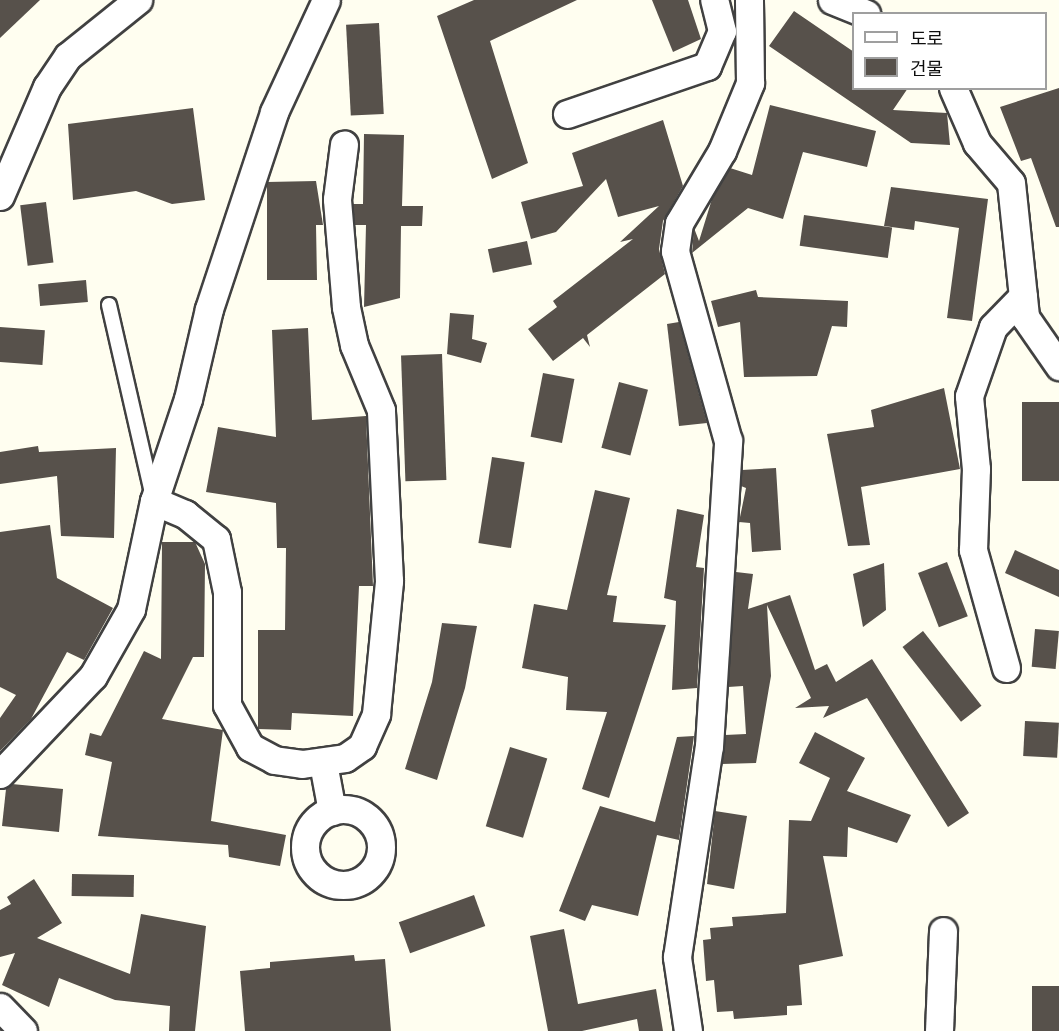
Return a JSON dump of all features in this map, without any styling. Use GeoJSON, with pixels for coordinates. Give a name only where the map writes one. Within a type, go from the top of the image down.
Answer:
{"type":"FeatureCollection","features":[{"type":"Feature","properties":{"kind":"street"},"geometry":{"type":"LineString","coordinates":[[0,196],[47,87],[68,56],[138,0]]}},
{"type":"Feature","properties":{"kind":"street"},"geometry":{"type":"LineString","coordinates":[[0,774],[93,676],[131,609],[154,501],[188,399],[208,309],[274,112],[326,0]]}},
{"type":"Feature","properties":{"kind":"street"},"geometry":{"type":"LineString","coordinates":[[567,114],[707,66],[722,30],[714,0]]}},
{"type":"Feature","properties":{"kind":"street"},"geometry":{"type":"LineString","coordinates":[[688,1031],[676,957],[709,746],[714,603],[726,519],[728,441],[675,251],[679,223],[722,151],[750,83],[749,0]]}},
{"type":"Feature","properties":{"kind":"street"},"geometry":{"type":"LineString","coordinates":[[832,0],[861,12]]}},
{"type":"Feature","properties":{"kind":"street"},"geometry":{"type":"LineString","coordinates":[[954,90],[977,143],[1011,183],[1025,318],[1059,366]]}},
{"type":"Feature","properties":{"kind":"street"},"geometry":{"type":"LineString","coordinates":[[154,501],[185,514],[216,539],[226,592],[227,705],[250,747],[274,760],[323,764],[362,746],[376,714],[389,581],[381,410],[354,345],[346,307],[337,198],[344,144]]}},
{"type":"Feature","properties":{"kind":"street"},"geometry":{"type":"LineString","coordinates":[[1006,668],[973,550],[975,469],[969,396],[993,327],[1023,296]]}},
{"type":"Feature","properties":{"kind":"street"},"geometry":{"type":"LineString","coordinates":[[323,764],[332,811]]}},
{"type":"Feature","properties":{"kind":"street"},"geometry":{"type":"LineString","coordinates":[[939,1031],[943,931]]}},
{"type":"Feature","properties":{"kind":"street"},"geometry":{"type":"LineString","coordinates":[[0,1007],[23,1031]]}},
{"type":"Feature","properties":{"kind":"lane"},"geometry":{"type":"LineString","coordinates":[[109,306],[154,501]]}},
{"type":"Feature","properties":{"kind":"building"},"geometry":{"type":"Polygon","coordinates":[[[0,0],[40,0],[0,38],[0,0]]]}},
{"type":"Feature","properties":{"kind":"building"},"geometry":{"type":"Polygon","coordinates":[[[474,0],[577,0],[490,41],[528,163],[492,179],[437,16],[474,0]]]}},
{"type":"Feature","properties":{"kind":"building"},"geometry":{"type":"Polygon","coordinates":[[[652,0],[688,0],[701,39],[673,52],[652,0]]]}},
{"type":"Feature","properties":{"kind":"building"},"geometry":{"type":"Polygon","coordinates":[[[794,11],[852,51],[852,90],[907,90],[893,110],[947,113],[950,145],[911,143],[769,46],[794,11]]]}},
{"type":"Feature","properties":{"kind":"building"},"geometry":{"type":"Polygon","coordinates":[[[379,23],[384,114],[351,116],[346,25],[379,23]]]}},
{"type":"Feature","properties":{"kind":"building"},"geometry":{"type":"Polygon","coordinates":[[[1059,88],[1059,227],[1056,227],[1031,158],[1021,161],[1000,107],[1059,88]]]}},
{"type":"Feature","properties":{"kind":"building"},"geometry":{"type":"Polygon","coordinates":[[[770,105],[876,131],[867,167],[803,152],[783,219],[748,208],[692,253],[694,228],[699,241],[712,199],[730,168],[752,175],[770,105]]]}},
{"type":"Feature","properties":{"kind":"building"},"geometry":{"type":"Polygon","coordinates":[[[193,108],[205,200],[172,204],[136,191],[73,200],[68,124],[193,108]]]}},
{"type":"Feature","properties":{"kind":"building"},"geometry":{"type":"Polygon","coordinates":[[[663,120],[683,186],[663,221],[659,249],[665,274],[587,335],[590,347],[583,338],[553,361],[528,329],[557,307],[553,301],[633,239],[620,242],[659,206],[618,217],[606,179],[556,232],[531,239],[521,202],[583,186],[572,153],[663,120]]]}},
{"type":"Feature","properties":{"kind":"building"},"geometry":{"type":"Polygon","coordinates":[[[364,134],[404,135],[402,206],[423,206],[422,226],[401,226],[400,298],[364,307],[366,225],[355,225],[353,204],[363,204],[364,134]]]}},
{"type":"Feature","properties":{"kind":"building"},"geometry":{"type":"Polygon","coordinates":[[[316,181],[323,225],[316,225],[317,280],[267,280],[267,182],[316,181]]]}},
{"type":"Feature","properties":{"kind":"building"},"geometry":{"type":"Polygon","coordinates":[[[891,187],[988,199],[972,321],[947,318],[959,228],[915,221],[914,230],[884,226],[891,187]]]}},
{"type":"Feature","properties":{"kind":"building"},"geometry":{"type":"Polygon","coordinates":[[[46,202],[53,263],[28,266],[20,205],[46,202]]]}},
{"type":"Feature","properties":{"kind":"building"},"geometry":{"type":"Polygon","coordinates":[[[804,215],[892,227],[888,258],[800,246],[804,215]]]}},
{"type":"Feature","properties":{"kind":"building"},"geometry":{"type":"Polygon","coordinates":[[[527,241],[532,264],[493,273],[488,249],[527,241]]]}},
{"type":"Feature","properties":{"kind":"building"},"geometry":{"type":"Polygon","coordinates":[[[86,280],[88,302],[40,306],[38,284],[86,280]]]}},
{"type":"Feature","properties":{"kind":"building"},"geometry":{"type":"Polygon","coordinates":[[[756,290],[758,297],[848,301],[847,327],[832,326],[817,376],[744,377],[740,322],[718,327],[711,301],[756,290]]]}},
{"type":"Feature","properties":{"kind":"building"},"geometry":{"type":"Polygon","coordinates":[[[450,313],[474,315],[472,339],[487,343],[481,363],[447,354],[450,313]]]}},
{"type":"Feature","properties":{"kind":"building"},"geometry":{"type":"Polygon","coordinates":[[[679,322],[707,423],[679,426],[667,324],[679,322]]]}},
{"type":"Feature","properties":{"kind":"building"},"geometry":{"type":"Polygon","coordinates":[[[0,327],[45,330],[42,365],[0,362],[0,327]]]}},
{"type":"Feature","properties":{"kind":"building"},"geometry":{"type":"Polygon","coordinates":[[[308,328],[312,420],[366,416],[373,586],[359,586],[353,716],[292,713],[291,730],[258,729],[258,630],[285,630],[286,548],[277,548],[276,503],[206,492],[218,427],[276,437],[272,330],[308,328]]]}},
{"type":"Feature","properties":{"kind":"building"},"geometry":{"type":"Polygon","coordinates":[[[442,354],[446,480],[405,481],[401,355],[442,354]]]}},
{"type":"Feature","properties":{"kind":"building"},"geometry":{"type":"Polygon","coordinates":[[[543,373],[574,379],[562,443],[531,437],[543,373]]]}},
{"type":"Feature","properties":{"kind":"building"},"geometry":{"type":"Polygon","coordinates":[[[619,382],[648,390],[630,455],[601,448],[619,382]]]}},
{"type":"Feature","properties":{"kind":"building"},"geometry":{"type":"Polygon","coordinates":[[[944,388],[960,469],[861,487],[870,545],[848,546],[827,434],[874,427],[871,410],[944,388]]]}},
{"type":"Feature","properties":{"kind":"building"},"geometry":{"type":"Polygon","coordinates":[[[1022,402],[1059,402],[1059,481],[1022,481],[1022,402]]]}},
{"type":"Feature","properties":{"kind":"building"},"geometry":{"type":"Polygon","coordinates":[[[38,446],[39,452],[116,448],[114,538],[61,536],[57,476],[0,484],[0,452],[38,446]]]}},
{"type":"Feature","properties":{"kind":"building"},"geometry":{"type":"Polygon","coordinates":[[[492,457],[525,462],[511,548],[478,543],[492,457]]]}},
{"type":"Feature","properties":{"kind":"building"},"geometry":{"type":"Polygon","coordinates":[[[776,468],[781,550],[752,552],[750,523],[739,522],[746,488],[741,486],[742,470],[776,468]]]}},
{"type":"Feature","properties":{"kind":"building"},"geometry":{"type":"Polygon","coordinates":[[[595,490],[630,498],[607,595],[617,596],[613,622],[666,625],[609,798],[582,789],[607,712],[566,710],[568,677],[522,668],[534,604],[567,610],[595,490]]]}},
{"type":"Feature","properties":{"kind":"building"},"geometry":{"type":"Polygon","coordinates":[[[677,509],[704,515],[696,567],[704,568],[697,688],[672,690],[676,601],[664,598],[677,509]]]}},
{"type":"Feature","properties":{"kind":"building"},"geometry":{"type":"Polygon","coordinates":[[[50,525],[57,578],[113,608],[84,660],[67,652],[31,719],[0,751],[0,718],[16,695],[0,687],[0,532],[50,525]]]}},
{"type":"Feature","properties":{"kind":"building"},"geometry":{"type":"Polygon","coordinates":[[[162,542],[195,542],[205,564],[204,657],[193,657],[162,719],[223,730],[211,821],[286,835],[280,866],[229,857],[228,845],[98,836],[112,762],[85,755],[90,733],[101,736],[144,651],[161,659],[162,542]]]}},
{"type":"Feature","properties":{"kind":"building"},"geometry":{"type":"Polygon","coordinates":[[[1015,550],[1059,570],[1059,597],[1005,573],[1015,550]]]}},
{"type":"Feature","properties":{"kind":"building"},"geometry":{"type":"Polygon","coordinates":[[[947,562],[968,616],[939,627],[918,573],[947,562]]]}},
{"type":"Feature","properties":{"kind":"building"},"geometry":{"type":"Polygon","coordinates":[[[884,563],[886,610],[863,627],[853,574],[884,563]]]}},
{"type":"Feature","properties":{"kind":"building"},"geometry":{"type":"Polygon","coordinates":[[[736,572],[753,574],[748,609],[790,595],[815,670],[827,664],[836,682],[872,659],[969,813],[948,827],[867,698],[823,718],[829,706],[795,708],[811,698],[767,605],[771,676],[756,763],[722,764],[725,735],[746,734],[743,686],[728,687],[736,572]]]}},
{"type":"Feature","properties":{"kind":"building"},"geometry":{"type":"Polygon","coordinates":[[[442,623],[477,626],[465,688],[437,780],[405,769],[432,682],[442,623]]]}},
{"type":"Feature","properties":{"kind":"building"},"geometry":{"type":"Polygon","coordinates":[[[1035,629],[1059,631],[1056,669],[1032,667],[1035,629]]]}},
{"type":"Feature","properties":{"kind":"building"},"geometry":{"type":"Polygon","coordinates":[[[923,631],[981,706],[961,722],[903,647],[923,631]]]}},
{"type":"Feature","properties":{"kind":"building"},"geometry":{"type":"Polygon","coordinates":[[[1025,721],[1059,723],[1057,758],[1023,756],[1025,721]]]}},
{"type":"Feature","properties":{"kind":"building"},"geometry":{"type":"Polygon","coordinates":[[[815,732],[865,758],[847,791],[911,815],[897,843],[848,827],[847,857],[823,856],[843,956],[799,965],[802,1005],[787,1006],[787,1015],[734,1019],[733,1011],[717,1012],[714,980],[706,981],[703,940],[711,939],[710,928],[733,926],[732,917],[786,913],[789,820],[811,821],[830,778],[799,763],[815,732]]]}},
{"type":"Feature","properties":{"kind":"building"},"geometry":{"type":"Polygon","coordinates":[[[694,736],[679,840],[657,835],[638,916],[592,905],[585,921],[559,911],[600,806],[655,822],[677,737],[694,736]]]}},
{"type":"Feature","properties":{"kind":"building"},"geometry":{"type":"Polygon","coordinates":[[[510,747],[547,758],[523,838],[486,826],[510,747]]]}},
{"type":"Feature","properties":{"kind":"building"},"geometry":{"type":"Polygon","coordinates":[[[12,784],[63,789],[59,832],[2,826],[6,789],[12,784]]]}},
{"type":"Feature","properties":{"kind":"building"},"geometry":{"type":"Polygon","coordinates":[[[715,811],[747,816],[734,889],[707,884],[715,811]]]}},
{"type":"Feature","properties":{"kind":"building"},"geometry":{"type":"Polygon","coordinates":[[[72,874],[134,875],[134,897],[72,896],[72,874]]]}},
{"type":"Feature","properties":{"kind":"building"},"geometry":{"type":"Polygon","coordinates":[[[34,879],[62,923],[37,938],[130,974],[141,914],[206,926],[195,1031],[169,1031],[170,1006],[115,1000],[59,978],[49,1007],[2,985],[15,953],[0,957],[0,910],[11,904],[7,897],[34,879]]]}},
{"type":"Feature","properties":{"kind":"building"},"geometry":{"type":"Polygon","coordinates":[[[474,895],[485,926],[410,953],[399,922],[474,895]]]}},
{"type":"Feature","properties":{"kind":"building"},"geometry":{"type":"Polygon","coordinates":[[[564,929],[578,1004],[656,989],[663,1031],[639,1031],[637,1019],[582,1031],[548,1031],[530,936],[564,929]]]}},
{"type":"Feature","properties":{"kind":"building"},"geometry":{"type":"Polygon","coordinates":[[[354,955],[355,961],[385,959],[391,1031],[245,1031],[240,971],[270,968],[270,962],[354,955]]]}},
{"type":"Feature","properties":{"kind":"building"},"geometry":{"type":"Polygon","coordinates":[[[1032,986],[1059,986],[1059,1031],[1032,1031],[1032,986]]]}}]}
